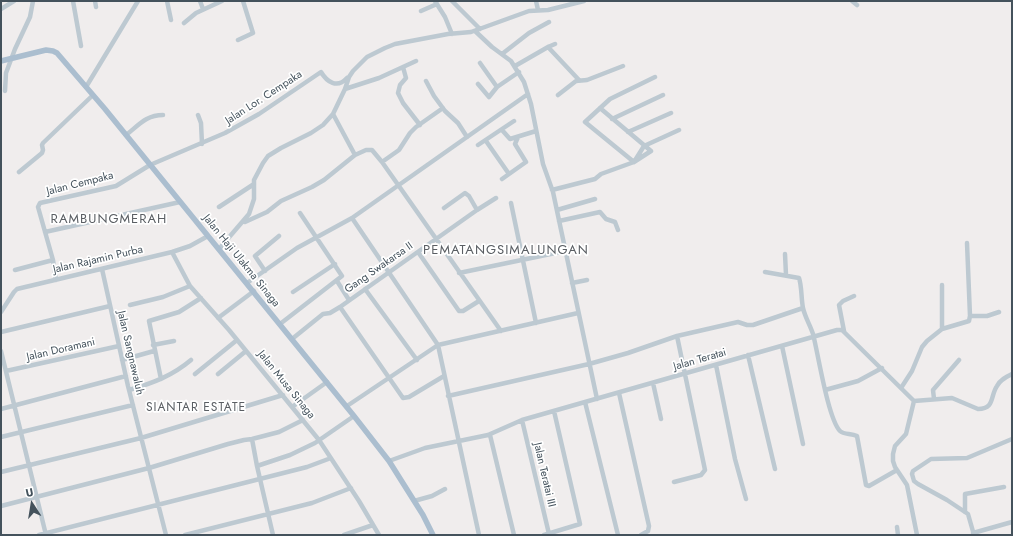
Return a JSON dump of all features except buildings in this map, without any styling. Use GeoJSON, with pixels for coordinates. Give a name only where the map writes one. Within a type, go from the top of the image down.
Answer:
{"type":"FeatureCollection","features":[{"type":"Feature","properties":{"kind":"main road","name":"Jalan Haji Ulakma Sinaga"},"geometry":{"type":"LineString","coordinates":[[1,62],[46,50],[57,53],[126,135],[347,406],[389,461],[433,535]]}},
{"type":"Feature","properties":{"kind":"street"},"geometry":{"type":"LineString","coordinates":[[1,9],[14,1]]}},
{"type":"Feature","properties":{"kind":"street"},"geometry":{"type":"LineString","coordinates":[[5,91],[5,76],[30,17],[33,3],[28,1]]}},
{"type":"Feature","properties":{"kind":"street"},"geometry":{"type":"LineString","coordinates":[[73,1],[81,46]]}},
{"type":"Feature","properties":{"kind":"street"},"geometry":{"type":"LineString","coordinates":[[95,1],[96,7]]}},
{"type":"Feature","properties":{"kind":"street"},"geometry":{"type":"LineString","coordinates":[[86,87],[138,1]]}},
{"type":"Feature","properties":{"kind":"street"},"geometry":{"type":"LineString","coordinates":[[167,1],[171,20]]}},
{"type":"Feature","properties":{"kind":"street"},"geometry":{"type":"LineString","coordinates":[[200,1],[203,9]]}},
{"type":"Feature","properties":{"kind":"street"},"geometry":{"type":"LineString","coordinates":[[184,23],[196,13],[222,1]]}},
{"type":"Feature","properties":{"kind":"street"},"geometry":{"type":"LineString","coordinates":[[238,40],[253,33],[243,1]]}},
{"type":"Feature","properties":{"kind":"street"},"geometry":{"type":"LineString","coordinates":[[452,1],[492,47],[515,66],[528,94],[543,164],[552,190],[597,399]]}},
{"type":"Feature","properties":{"kind":"street"},"geometry":{"type":"LineString","coordinates":[[536,1],[538,10]]}},
{"type":"Feature","properties":{"kind":"street"},"geometry":{"type":"LineString","coordinates":[[219,249],[243,222],[252,207],[256,176],[268,156],[281,148],[311,134],[323,125],[333,114],[345,89],[348,77],[352,71],[367,57],[395,44],[477,30],[517,15],[538,10],[548,10],[584,1]]}},
{"type":"Feature","properties":{"kind":"street"},"geometry":{"type":"LineString","coordinates":[[852,1],[856,5]]}},
{"type":"Feature","properties":{"kind":"street"},"geometry":{"type":"LineString","coordinates":[[421,11],[436,3],[445,17],[452,34]]}},
{"type":"Feature","properties":{"kind":"street"},"geometry":{"type":"LineString","coordinates":[[502,54],[529,33],[549,22]]}},
{"type":"Feature","properties":{"kind":"street"},"geometry":{"type":"LineString","coordinates":[[515,66],[555,44]]}},
{"type":"Feature","properties":{"kind":"street"},"geometry":{"type":"LineString","coordinates":[[548,47],[579,80]]}},
{"type":"Feature","properties":{"kind":"street"},"geometry":{"type":"LineString","coordinates":[[345,89],[379,78],[416,61]]}},
{"type":"Feature","properties":{"kind":"street"},"geometry":{"type":"LineString","coordinates":[[480,63],[497,87]]}},
{"type":"Feature","properties":{"kind":"street"},"geometry":{"type":"LineString","coordinates":[[558,96],[573,82],[587,80],[623,66]]}},
{"type":"Feature","properties":{"kind":"street"},"geometry":{"type":"LineString","coordinates":[[403,67],[406,78],[400,85],[398,93],[420,125]]}},
{"type":"Feature","properties":{"kind":"street","name":"Jalan Lor. Cempaka"},"geometry":{"type":"LineString","coordinates":[[150,165],[226,133],[259,114],[321,72],[327,81],[332,83],[340,83],[348,77]]}},
{"type":"Feature","properties":{"kind":"street"},"geometry":{"type":"LineString","coordinates":[[478,84],[489,97],[497,87],[519,72]]}},
{"type":"Feature","properties":{"kind":"street"},"geometry":{"type":"LineString","coordinates":[[634,162],[585,122],[610,99],[655,76]]}},
{"type":"Feature","properties":{"kind":"street"},"geometry":{"type":"LineString","coordinates":[[426,81],[434,96],[443,108],[458,123],[467,137]]}},
{"type":"Feature","properties":{"kind":"street"},"geometry":{"type":"LineString","coordinates":[[247,283],[297,248],[352,218],[528,94]]}},
{"type":"Feature","properties":{"kind":"street"},"geometry":{"type":"LineString","coordinates":[[19,172],[42,152],[43,143],[93,95]]}},
{"type":"Feature","properties":{"kind":"street"},"geometry":{"type":"LineString","coordinates":[[612,119],[663,95]]}},
{"type":"Feature","properties":{"kind":"street"},"geometry":{"type":"LineString","coordinates":[[382,162],[399,150],[410,133],[443,108]]}},
{"type":"Feature","properties":{"kind":"street"},"geometry":{"type":"LineString","coordinates":[[552,190],[595,178],[601,174],[634,162],[651,151],[600,108]]}},
{"type":"Feature","properties":{"kind":"street"},"geometry":{"type":"LineString","coordinates":[[628,132],[671,112]]}},
{"type":"Feature","properties":{"kind":"street"},"geometry":{"type":"LineString","coordinates":[[333,114],[355,156]]}},
{"type":"Feature","properties":{"kind":"street"},"geometry":{"type":"LineString","coordinates":[[126,135],[148,118],[154,115],[163,115]]}},
{"type":"Feature","properties":{"kind":"street"},"geometry":{"type":"LineString","coordinates":[[198,115],[201,123],[202,144]]}},
{"type":"Feature","properties":{"kind":"street"},"geometry":{"type":"LineString","coordinates":[[478,146],[514,121]]}},
{"type":"Feature","properties":{"kind":"street"},"geometry":{"type":"LineString","coordinates":[[502,130],[510,139],[536,131]]}},
{"type":"Feature","properties":{"kind":"street"},"geometry":{"type":"LineString","coordinates":[[634,162],[644,146],[679,130]]}},
{"type":"Feature","properties":{"kind":"street"},"geometry":{"type":"LineString","coordinates":[[502,179],[526,162],[515,144],[518,137]]}},
{"type":"Feature","properties":{"kind":"street"},"geometry":{"type":"LineString","coordinates":[[486,141],[509,174]]}},
{"type":"Feature","properties":{"kind":"street"},"geometry":{"type":"LineString","coordinates":[[243,222],[267,212],[281,201],[312,187],[324,180],[355,156],[369,149],[372,150],[501,331]]}},
{"type":"Feature","properties":{"kind":"street","name":"Jalan Cempaka"},"geometry":{"type":"LineString","coordinates":[[56,280],[53,260],[38,207],[40,203],[116,186],[150,165]]}},
{"type":"Feature","properties":{"kind":"street"},"geometry":{"type":"LineString","coordinates":[[219,207],[254,184]]}},
{"type":"Feature","properties":{"kind":"street"},"geometry":{"type":"LineString","coordinates":[[444,208],[465,193],[469,196],[477,210]]}},
{"type":"Feature","properties":{"kind":"street","name":"Gang Swakarsa II"},"geometry":{"type":"LineString","coordinates":[[292,339],[323,314],[330,313],[340,307],[496,198]]}},
{"type":"Feature","properties":{"kind":"street"},"geometry":{"type":"LineString","coordinates":[[556,210],[595,199]]}},
{"type":"Feature","properties":{"kind":"street"},"geometry":{"type":"LineString","coordinates":[[45,232],[180,202]]}},
{"type":"Feature","properties":{"kind":"street"},"geometry":{"type":"LineString","coordinates":[[511,203],[528,291],[536,323]]}},
{"type":"Feature","properties":{"kind":"street"},"geometry":{"type":"LineString","coordinates":[[559,221],[600,212],[606,219],[615,222],[618,230]]}},
{"type":"Feature","properties":{"kind":"street"},"geometry":{"type":"LineString","coordinates":[[280,324],[342,276],[300,213]]}},
{"type":"Feature","properties":{"kind":"street"},"geometry":{"type":"LineString","coordinates":[[352,218],[438,345],[479,535]]}},
{"type":"Feature","properties":{"kind":"street","name":"Jalan Rajamin Purba"},"geometry":{"type":"LineString","coordinates":[[1,312],[14,292],[18,289],[172,252],[190,246],[208,236]]}},
{"type":"Feature","properties":{"kind":"street"},"geometry":{"type":"LineString","coordinates":[[265,270],[255,256],[279,236]]}},
{"type":"Feature","properties":{"kind":"street"},"geometry":{"type":"LineString","coordinates":[[902,388],[912,371],[922,347],[931,337],[942,329],[968,322],[970,316],[967,243]]}},
{"type":"Feature","properties":{"kind":"street"},"geometry":{"type":"LineString","coordinates":[[460,273],[565,251]]}},
{"type":"Feature","properties":{"kind":"street","name":"Jalan Musa Sinaga"},"geometry":{"type":"LineString","coordinates":[[172,252],[190,286],[237,340],[319,440],[351,488],[379,535]]}},
{"type":"Feature","properties":{"kind":"street"},"geometry":{"type":"LineString","coordinates":[[418,252],[459,310],[463,311],[479,301]]}},
{"type":"Feature","properties":{"kind":"street"},"geometry":{"type":"LineString","coordinates":[[785,254],[786,275]]}},
{"type":"Feature","properties":{"kind":"street"},"geometry":{"type":"LineString","coordinates":[[15,270],[53,260]]}},
{"type":"Feature","properties":{"kind":"street"},"geometry":{"type":"LineString","coordinates":[[293,292],[335,264]]}},
{"type":"Feature","properties":{"kind":"street","name":"Jalan Sangnawaluh"},"geometry":{"type":"LineString","coordinates":[[102,269],[129,390],[166,535]]}},
{"type":"Feature","properties":{"kind":"street"},"geometry":{"type":"LineString","coordinates":[[765,272],[799,278],[803,308],[813,337],[825,390],[836,426],[844,433],[854,434],[857,436],[867,486],[897,470]]}},
{"type":"Feature","properties":{"kind":"street"},"geometry":{"type":"LineString","coordinates":[[572,283],[587,280]]}},
{"type":"Feature","properties":{"kind":"street"},"geometry":{"type":"LineString","coordinates":[[337,281],[349,300]]}},
{"type":"Feature","properties":{"kind":"street"},"geometry":{"type":"LineString","coordinates":[[942,285],[942,329]]}},
{"type":"Feature","properties":{"kind":"street"},"geometry":{"type":"LineString","coordinates":[[130,305],[163,297],[190,286]]}},
{"type":"Feature","properties":{"kind":"street"},"geometry":{"type":"LineString","coordinates":[[365,289],[416,360]]}},
{"type":"Feature","properties":{"kind":"street"},"geometry":{"type":"LineString","coordinates":[[218,318],[254,292]]}},
{"type":"Feature","properties":{"kind":"street"},"geometry":{"type":"LineString","coordinates":[[854,296],[843,301],[839,305],[844,331],[914,401]]}},
{"type":"Feature","properties":{"kind":"street"},"geometry":{"type":"LineString","coordinates":[[161,380],[149,321],[179,312],[201,298]]}},
{"type":"Feature","properties":{"kind":"street"},"geometry":{"type":"LineString","coordinates":[[1,332],[110,306]]}},
{"type":"Feature","properties":{"kind":"street"},"geometry":{"type":"LineString","coordinates":[[340,307],[404,398],[409,397],[444,376]]}},
{"type":"Feature","properties":{"kind":"street"},"geometry":{"type":"LineString","coordinates":[[448,396],[589,364],[628,353],[678,336],[738,322],[751,325],[803,308]]}},
{"type":"Feature","properties":{"kind":"street"},"geometry":{"type":"LineString","coordinates":[[970,316],[987,316],[999,312]]}},
{"type":"Feature","properties":{"kind":"street"},"geometry":{"type":"LineString","coordinates":[[347,406],[438,345],[578,313]]}},
{"type":"Feature","properties":{"kind":"street","name":"Jalan Teratai"},"geometry":{"type":"LineString","coordinates":[[389,461],[425,448],[490,434],[522,420],[748,355],[837,330],[844,331]]}},
{"type":"Feature","properties":{"kind":"street"},"geometry":{"type":"LineString","coordinates":[[674,482],[701,475],[705,470],[678,336]]}},
{"type":"Feature","properties":{"kind":"street"},"geometry":{"type":"LineString","coordinates":[[195,374],[237,340]]}},
{"type":"Feature","properties":{"kind":"street"},"geometry":{"type":"LineString","coordinates":[[153,345],[174,341]]}},
{"type":"Feature","properties":{"kind":"street","name":"Jalan Doramani"},"geometry":{"type":"LineString","coordinates":[[6,371],[119,346]]}},
{"type":"Feature","properties":{"kind":"street"},"geometry":{"type":"LineString","coordinates":[[782,346],[803,444]]}},
{"type":"Feature","properties":{"kind":"street"},"geometry":{"type":"LineString","coordinates":[[1,351],[45,534]]}},
{"type":"Feature","properties":{"kind":"street"},"geometry":{"type":"LineString","coordinates":[[122,360],[154,351]]}},
{"type":"Feature","properties":{"kind":"street"},"geometry":{"type":"LineString","coordinates":[[218,374],[246,351]]}},
{"type":"Feature","properties":{"kind":"street"},"geometry":{"type":"LineString","coordinates":[[748,355],[775,469]]}},
{"type":"Feature","properties":{"kind":"street"},"geometry":{"type":"LineString","coordinates":[[129,390],[161,380],[178,371],[191,360]]}},
{"type":"Feature","properties":{"kind":"street"},"geometry":{"type":"LineString","coordinates":[[934,399],[933,390],[959,360]]}},
{"type":"Feature","properties":{"kind":"street"},"geometry":{"type":"LineString","coordinates":[[716,365],[735,459],[746,499]]}},
{"type":"Feature","properties":{"kind":"street"},"geometry":{"type":"LineString","coordinates":[[825,390],[858,381],[882,368]]}},
{"type":"Feature","properties":{"kind":"street"},"geometry":{"type":"LineString","coordinates":[[914,401],[952,398],[981,408],[991,402],[995,389],[1000,381],[1012,374]]}},
{"type":"Feature","properties":{"kind":"street"},"geometry":{"type":"LineString","coordinates":[[1,409],[126,376]]}},
{"type":"Feature","properties":{"kind":"street"},"geometry":{"type":"LineString","coordinates":[[292,407],[327,382]]}},
{"type":"Feature","properties":{"kind":"street"},"geometry":{"type":"LineString","coordinates":[[654,383],[661,419]]}},
{"type":"Feature","properties":{"kind":"street"},"geometry":{"type":"LineString","coordinates":[[619,393],[649,526],[648,531],[641,535]]}},
{"type":"Feature","properties":{"kind":"street"},"geometry":{"type":"LineString","coordinates":[[1,472],[141,438],[283,396]]}},
{"type":"Feature","properties":{"kind":"street"},"geometry":{"type":"LineString","coordinates":[[914,401],[906,434],[895,446],[893,454],[897,470],[907,485],[917,535]]}},
{"type":"Feature","properties":{"kind":"street"},"geometry":{"type":"LineString","coordinates":[[585,402],[618,535]]}},
{"type":"Feature","properties":{"kind":"street"},"geometry":{"type":"LineString","coordinates":[[1,437],[133,405]]}},
{"type":"Feature","properties":{"kind":"street"},"geometry":{"type":"LineString","coordinates":[[546,534],[580,524],[554,411]]}},
{"type":"Feature","properties":{"kind":"street"},"geometry":{"type":"LineString","coordinates":[[257,466],[290,455],[319,440],[354,416]]}},
{"type":"Feature","properties":{"kind":"street"},"geometry":{"type":"LineString","coordinates":[[1,506],[149,468],[228,444],[252,439],[286,429],[303,420]]}},
{"type":"Feature","properties":{"kind":"street","name":"Jalan Teratai III"},"geometry":{"type":"LineString","coordinates":[[522,420],[546,534]]}},
{"type":"Feature","properties":{"kind":"street"},"geometry":{"type":"LineString","coordinates":[[490,434],[514,535]]}},
{"type":"Feature","properties":{"kind":"street"},"geometry":{"type":"LineString","coordinates":[[252,439],[273,535]]}},
{"type":"Feature","properties":{"kind":"street"},"geometry":{"type":"LineString","coordinates":[[1012,439],[967,458],[931,459],[912,474],[914,481],[923,488],[947,500],[965,512],[970,517],[974,534],[1012,522]]}},
{"type":"Feature","properties":{"kind":"street"},"geometry":{"type":"LineString","coordinates":[[39,535],[307,467],[331,458]]}},
{"type":"Feature","properties":{"kind":"street"},"geometry":{"type":"LineString","coordinates":[[965,512],[965,494],[1004,487]]}},
{"type":"Feature","properties":{"kind":"street"},"geometry":{"type":"LineString","coordinates":[[185,535],[316,502],[351,488]]}},
{"type":"Feature","properties":{"kind":"street"},"geometry":{"type":"LineString","coordinates":[[414,501],[432,496],[444,489]]}},
{"type":"Feature","properties":{"kind":"street"},"geometry":{"type":"LineString","coordinates":[[344,535],[374,525]]}},
{"type":"Feature","properties":{"kind":"street"},"geometry":{"type":"LineString","coordinates":[[897,527],[898,535]]}},
{"type":"Feature","properties":{"kind":"district","name":"RAMBUNGMERAH"},"geometry":{"type":"Point","coordinates":[109,220]}},
{"type":"Feature","properties":{"kind":"district","name":"PEMATANGSIMALUNGAN"},"geometry":{"type":"Point","coordinates":[506,251]}},
{"type":"Feature","properties":{"kind":"district","name":"SIANTAR ESTATE"},"geometry":{"type":"Point","coordinates":[196,408]}}]}
